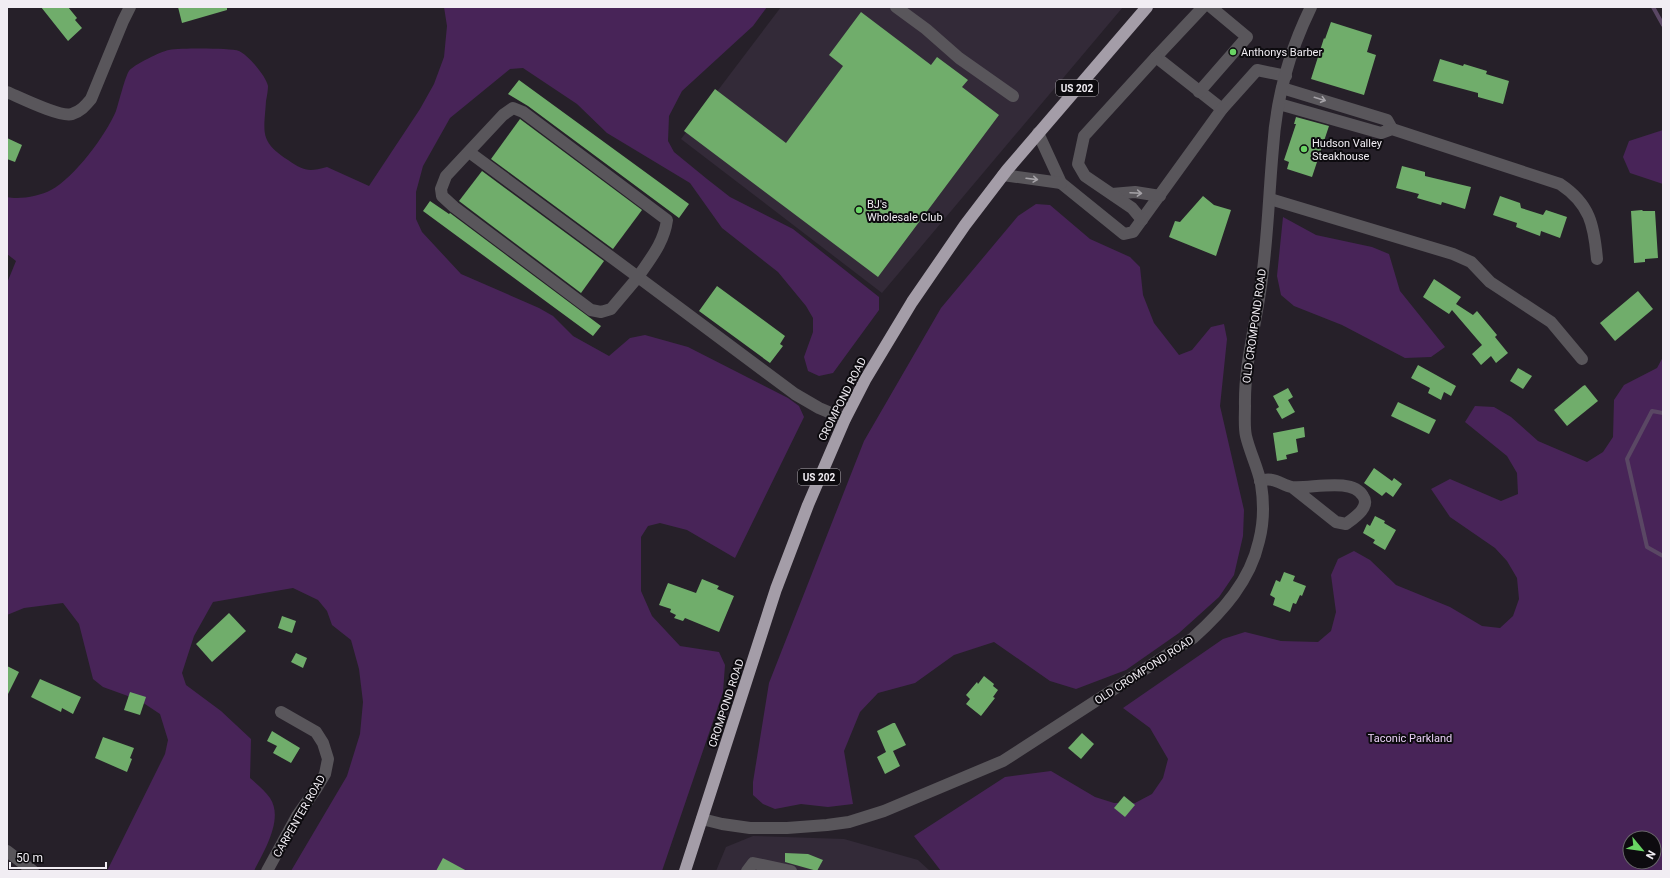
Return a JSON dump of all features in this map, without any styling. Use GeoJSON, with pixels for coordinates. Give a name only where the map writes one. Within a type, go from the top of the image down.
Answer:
{"type":"FeatureCollection","features":[{"type":"Feature","properties":{"kind":"highway","name":"CROMPOND ROAD"},"geometry":{"type":"LineString","coordinates":[[685,871],[783,570],[825,462],[865,380],[912,302],[939,262],[1003,175],[1147,7]]}},
{"type":"Feature","properties":{"kind":"street"},"geometry":{"type":"LineString","coordinates":[[7,92],[53,111],[70,115],[84,109],[91,99],[130,7]]}},
{"type":"Feature","properties":{"kind":"street"},"geometry":{"type":"LineString","coordinates":[[1142,220],[1132,208],[1085,176],[1078,164],[1084,136],[1203,7]]}},
{"type":"Feature","properties":{"kind":"street"},"geometry":{"type":"LineString","coordinates":[[1199,92],[1247,37],[1211,7]]}},
{"type":"Feature","properties":{"kind":"street","name":"OLD CROMPOND ROAD"},"geometry":{"type":"LineString","coordinates":[[702,819],[722,824],[750,828],[787,828],[849,822],[884,811],[1003,761],[1193,638],[1217,617],[1235,594],[1247,574],[1259,541],[1263,509],[1260,480],[1246,435],[1245,387],[1250,344],[1262,278],[1270,199],[1273,146],[1282,88],[1293,50],[1311,7]]}},
{"type":"Feature","properties":{"kind":"street"},"geometry":{"type":"LineString","coordinates":[[904,9],[959,58],[1013,96]]}},
{"type":"Feature","properties":{"kind":"street"},"geometry":{"type":"LineString","coordinates":[[1156,57],[1222,109]]}},
{"type":"Feature","properties":{"kind":"street"},"geometry":{"type":"LineString","coordinates":[[1038,133],[1061,183],[1124,234],[1133,232],[1222,109],[1257,70],[1286,76]]}},
{"type":"Feature","properties":{"kind":"street"},"geometry":{"type":"LineString","coordinates":[[1282,88],[1387,120],[1392,129]]}},
{"type":"Feature","properties":{"kind":"street"},"geometry":{"type":"LineString","coordinates":[[1279,104],[1381,133],[1392,129],[1560,184],[1573,193],[1583,205],[1591,219],[1595,237],[1597,259]]}},
{"type":"Feature","properties":{"kind":"street"},"geometry":{"type":"LineString","coordinates":[[513,108],[523,112],[667,220],[665,232],[660,245],[638,277],[611,309],[601,312],[591,310],[454,207],[442,196],[441,189],[446,176],[508,111],[513,108]]}},
{"type":"Feature","properties":{"kind":"street"},"geometry":{"type":"LineString","coordinates":[[469,152],[795,394],[819,408],[845,419]]}},
{"type":"Feature","properties":{"kind":"street"},"geometry":{"type":"LineString","coordinates":[[1003,175],[1061,183]]}},
{"type":"Feature","properties":{"kind":"street"},"geometry":{"type":"LineString","coordinates":[[1112,194],[1135,192],[1160,196]]}},
{"type":"Feature","properties":{"kind":"street"},"geometry":{"type":"LineString","coordinates":[[1270,199],[1453,254],[1470,262],[1490,282],[1551,322],[1582,359]]}},
{"type":"Feature","properties":{"kind":"street"},"geometry":{"type":"LineString","coordinates":[[1260,480],[1271,480],[1292,487],[1346,486],[1359,490],[1365,497],[1365,506],[1358,515],[1346,524],[1336,522],[1292,487]]}},
{"type":"Feature","properties":{"kind":"street","name":"CARPENTER ROAD"},"geometry":{"type":"LineString","coordinates":[[267,871],[297,816],[325,774],[328,759],[323,743],[316,732],[281,712]]}},
{"type":"Feature","properties":{"kind":"street"},"geometry":{"type":"LineString","coordinates":[[7,851],[33,871]]}},
{"type":"Feature","properties":{"kind":"street"},"geometry":{"type":"LineString","coordinates":[[747,871],[753,863],[791,871]]}},
{"type":"Feature","properties":{"kind":"shaded area"},"geometry":{"type":"Polygon","coordinates":[[[781,7],[1123,7],[882,293],[681,139],[781,7]]]}},
{"type":"Feature","properties":{"kind":"shaded area"},"geometry":{"type":"Polygon","coordinates":[[[753,836],[844,839],[918,860],[930,871],[716,871],[726,847],[753,836]]]}},
{"type":"Feature","properties":{"kind":"green space"},"geometry":{"type":"Polygon","coordinates":[[[444,7],[767,7],[753,26],[682,91],[669,116],[668,141],[674,152],[730,197],[793,229],[879,297],[879,310],[833,373],[819,376],[808,371],[804,357],[813,332],[813,318],[806,306],[778,272],[722,228],[690,183],[607,133],[577,104],[523,68],[510,69],[450,118],[423,166],[416,192],[416,219],[422,232],[461,274],[539,308],[553,316],[573,336],[609,356],[630,338],[645,335],[688,347],[788,398],[799,406],[804,417],[735,558],[687,530],[660,523],[648,526],[641,537],[641,591],[652,616],[680,646],[719,652],[725,665],[723,692],[662,871],[291,871],[347,776],[360,734],[363,702],[359,669],[351,640],[332,625],[327,611],[318,600],[293,588],[213,602],[194,636],[182,673],[186,685],[221,711],[251,739],[250,778],[270,798],[274,806],[275,815],[271,835],[254,871],[107,871],[165,754],[168,740],[160,714],[139,700],[103,687],[93,679],[79,624],[63,603],[24,608],[7,615],[7,283],[16,261],[7,254],[7,197],[23,198],[35,196],[51,190],[60,184],[79,166],[105,132],[116,111],[129,71],[142,62],[160,53],[169,50],[184,49],[226,49],[243,53],[252,61],[267,82],[268,86],[264,129],[265,135],[272,147],[288,160],[306,170],[315,170],[327,167],[369,186],[420,109],[434,84],[444,57],[447,26],[444,7]]]}},
{"type":"Feature","properties":{"kind":"green space"},"geometry":{"type":"Polygon","coordinates":[[[1663,130],[1663,184],[1630,173],[1623,157],[1629,141],[1663,130]]]}},
{"type":"Feature","properties":{"kind":"green space"},"geometry":{"type":"Polygon","coordinates":[[[1036,204],[1050,205],[1090,239],[1130,257],[1140,267],[1143,295],[1154,323],[1179,355],[1192,350],[1211,327],[1224,324],[1227,339],[1220,406],[1244,510],[1243,536],[1234,575],[1219,597],[1179,633],[1126,670],[1076,689],[1050,681],[994,642],[954,655],[915,683],[878,693],[860,712],[844,751],[853,804],[828,807],[801,804],[775,809],[763,804],[753,795],[753,782],[769,683],[864,441],[941,308],[1018,216],[1036,204]]]}},
{"type":"Feature","properties":{"kind":"green space"},"geometry":{"type":"Polygon","coordinates":[[[1283,217],[1316,235],[1372,247],[1389,254],[1400,291],[1445,347],[1431,357],[1405,358],[1342,325],[1294,306],[1281,295],[1277,276],[1283,217]]]}},
{"type":"Feature","properties":{"kind":"green space","name":"Taconic Parkland"},"geometry":{"type":"Polygon","coordinates":[[[1663,357],[1663,871],[941,871],[914,836],[1005,777],[1051,771],[1095,797],[1114,803],[1135,803],[1152,794],[1163,778],[1168,759],[1150,728],[1123,708],[1223,639],[1245,632],[1281,641],[1318,642],[1331,631],[1336,612],[1331,575],[1338,559],[1354,551],[1370,560],[1396,585],[1450,607],[1482,626],[1500,628],[1513,616],[1519,599],[1517,578],[1507,561],[1495,548],[1450,517],[1431,489],[1450,479],[1501,501],[1518,494],[1517,473],[1507,456],[1465,422],[1475,406],[1494,407],[1511,417],[1538,441],[1587,462],[1603,452],[1613,437],[1614,400],[1624,385],[1657,368],[1663,357]]]}},
{"type":"Feature","properties":{"kind":"building"},"geometry":{"type":"Polygon","coordinates":[[[41,7],[68,7],[77,18],[75,20],[82,28],[68,41],[41,7]]]}},
{"type":"Feature","properties":{"kind":"building"},"geometry":{"type":"Polygon","coordinates":[[[178,7],[227,7],[227,10],[182,23],[178,7]]]}},
{"type":"Feature","properties":{"kind":"building","name":"BJ's Wholesale Club"},"geometry":{"type":"Polygon","coordinates":[[[861,12],[931,65],[937,57],[968,80],[962,87],[999,115],[878,277],[684,131],[715,89],[786,143],[843,66],[829,55],[861,12]]]}},
{"type":"Feature","properties":{"kind":"building"},"geometry":{"type":"Polygon","coordinates":[[[1331,22],[1372,35],[1367,52],[1376,55],[1364,95],[1311,79],[1324,38],[1325,39],[1331,22]]]}},
{"type":"Feature","properties":{"kind":"building"},"geometry":{"type":"Polygon","coordinates":[[[1440,59],[1487,71],[1486,74],[1509,81],[1503,104],[1478,97],[1478,93],[1433,81],[1440,59]]]}},
{"type":"Feature","properties":{"kind":"building"},"geometry":{"type":"Polygon","coordinates":[[[519,80],[689,204],[679,218],[528,106],[508,94],[519,80]]]}},
{"type":"Feature","properties":{"kind":"building","name":"Hudson Valley Steakhouse"},"geometry":{"type":"Polygon","coordinates":[[[1296,117],[1329,126],[1312,177],[1287,169],[1289,162],[1284,160],[1296,124],[1294,124],[1296,117]]]}},
{"type":"Feature","properties":{"kind":"building"},"geometry":{"type":"Polygon","coordinates":[[[520,119],[642,210],[613,249],[491,159],[520,119]]]}},
{"type":"Feature","properties":{"kind":"building"},"geometry":{"type":"Polygon","coordinates":[[[7,138],[22,145],[15,162],[7,159],[7,138]]]}},
{"type":"Feature","properties":{"kind":"building"},"geometry":{"type":"Polygon","coordinates":[[[1402,166],[1425,172],[1425,176],[1471,187],[1465,209],[1442,202],[1441,205],[1417,198],[1419,194],[1396,188],[1402,166]]]}},
{"type":"Feature","properties":{"kind":"building"},"geometry":{"type":"Polygon","coordinates":[[[482,171],[604,261],[581,293],[459,201],[482,171]]]}},
{"type":"Feature","properties":{"kind":"building"},"geometry":{"type":"Polygon","coordinates":[[[1203,196],[1214,205],[1231,210],[1216,256],[1169,237],[1175,221],[1180,222],[1203,196]]]}},
{"type":"Feature","properties":{"kind":"building"},"geometry":{"type":"Polygon","coordinates":[[[1500,196],[1520,203],[1521,208],[1543,215],[1546,210],[1567,217],[1560,238],[1541,231],[1540,236],[1516,227],[1517,223],[1493,215],[1500,196]]]}},
{"type":"Feature","properties":{"kind":"building"},"geometry":{"type":"Polygon","coordinates":[[[430,201],[449,214],[450,213],[601,326],[593,336],[423,211],[430,201]]]}},
{"type":"Feature","properties":{"kind":"building"},"geometry":{"type":"Polygon","coordinates":[[[1631,211],[1655,211],[1658,258],[1645,259],[1645,262],[1634,263],[1631,211]]]}},
{"type":"Feature","properties":{"kind":"building"},"geometry":{"type":"Polygon","coordinates":[[[1434,279],[1461,297],[1456,304],[1473,315],[1477,311],[1497,335],[1495,337],[1508,353],[1496,363],[1491,356],[1481,365],[1472,354],[1482,345],[1452,310],[1449,314],[1423,297],[1434,279]]]}},
{"type":"Feature","properties":{"kind":"building"},"geometry":{"type":"Polygon","coordinates":[[[717,286],[785,336],[780,344],[783,346],[770,363],[699,311],[717,286]]]}},
{"type":"Feature","properties":{"kind":"building"},"geometry":{"type":"Polygon","coordinates":[[[1638,291],[1653,309],[1615,341],[1600,323],[1638,291]]]}},
{"type":"Feature","properties":{"kind":"building"},"geometry":{"type":"Polygon","coordinates":[[[1418,365],[1456,386],[1451,396],[1444,392],[1441,400],[1428,393],[1430,388],[1411,378],[1418,365]]]}},
{"type":"Feature","properties":{"kind":"building"},"geometry":{"type":"Polygon","coordinates":[[[1518,368],[1532,376],[1523,389],[1510,381],[1518,368]]]}},
{"type":"Feature","properties":{"kind":"building"},"geometry":{"type":"Polygon","coordinates":[[[1585,385],[1598,401],[1567,426],[1554,410],[1585,385]]]}},
{"type":"Feature","properties":{"kind":"building"},"geometry":{"type":"Polygon","coordinates":[[[1288,388],[1293,397],[1288,400],[1295,412],[1282,419],[1276,409],[1279,407],[1273,396],[1288,388]]]}},
{"type":"Feature","properties":{"kind":"building"},"geometry":{"type":"Polygon","coordinates":[[[1398,402],[1436,420],[1429,434],[1391,416],[1398,402]]]}},
{"type":"Feature","properties":{"kind":"building"},"geometry":{"type":"Polygon","coordinates":[[[1304,427],[1305,437],[1296,439],[1298,452],[1286,455],[1287,459],[1277,461],[1273,433],[1304,427]]]}},
{"type":"Feature","properties":{"kind":"building"},"geometry":{"type":"Polygon","coordinates":[[[1374,468],[1392,481],[1394,478],[1402,484],[1393,497],[1386,492],[1382,496],[1364,483],[1374,468]]]}},
{"type":"Feature","properties":{"kind":"building"},"geometry":{"type":"Polygon","coordinates":[[[1375,516],[1385,521],[1384,523],[1396,530],[1385,550],[1373,543],[1375,540],[1363,533],[1367,524],[1370,526],[1375,516]]]}},
{"type":"Feature","properties":{"kind":"building"},"geometry":{"type":"Polygon","coordinates":[[[1284,572],[1295,576],[1293,581],[1306,586],[1302,596],[1300,595],[1296,604],[1293,603],[1290,612],[1273,605],[1275,598],[1270,595],[1276,580],[1280,582],[1284,572]]]}},
{"type":"Feature","properties":{"kind":"building"},"geometry":{"type":"Polygon","coordinates":[[[702,579],[719,586],[717,589],[734,596],[719,632],[685,618],[683,621],[674,618],[676,615],[670,612],[671,609],[659,605],[668,583],[696,593],[702,579]]]}},
{"type":"Feature","properties":{"kind":"building"},"geometry":{"type":"Polygon","coordinates":[[[229,613],[246,631],[212,662],[196,644],[229,613]]]}},
{"type":"Feature","properties":{"kind":"building"},"geometry":{"type":"Polygon","coordinates":[[[282,616],[296,621],[292,633],[278,628],[282,616]]]}},
{"type":"Feature","properties":{"kind":"building"},"geometry":{"type":"Polygon","coordinates":[[[296,653],[307,658],[303,668],[291,662],[296,653]]]}},
{"type":"Feature","properties":{"kind":"building"},"geometry":{"type":"Polygon","coordinates":[[[7,666],[19,672],[7,696],[7,666]]]}},
{"type":"Feature","properties":{"kind":"building"},"geometry":{"type":"Polygon","coordinates":[[[984,676],[994,684],[993,686],[998,690],[993,697],[995,698],[981,716],[966,704],[970,699],[966,695],[984,676]]]}},
{"type":"Feature","properties":{"kind":"building"},"geometry":{"type":"Polygon","coordinates":[[[40,679],[81,697],[73,714],[62,708],[61,712],[31,697],[40,679]]]}},
{"type":"Feature","properties":{"kind":"building"},"geometry":{"type":"Polygon","coordinates":[[[130,692],[146,697],[140,715],[124,710],[130,692]]]}},
{"type":"Feature","properties":{"kind":"building"},"geometry":{"type":"Polygon","coordinates":[[[895,723],[906,745],[893,751],[900,766],[885,774],[877,757],[886,752],[877,731],[895,723]]]}},
{"type":"Feature","properties":{"kind":"building"},"geometry":{"type":"Polygon","coordinates":[[[272,731],[300,748],[291,763],[273,753],[277,746],[267,741],[272,731]]]}},
{"type":"Feature","properties":{"kind":"building"},"geometry":{"type":"Polygon","coordinates":[[[1082,733],[1094,744],[1081,759],[1068,748],[1082,733]]]}},
{"type":"Feature","properties":{"kind":"building"},"geometry":{"type":"Polygon","coordinates":[[[103,737],[134,748],[127,772],[95,758],[103,737]]]}},
{"type":"Feature","properties":{"kind":"building"},"geometry":{"type":"Polygon","coordinates":[[[1124,796],[1135,805],[1125,817],[1114,808],[1124,796]]]}},
{"type":"Feature","properties":{"kind":"building"},"geometry":{"type":"Polygon","coordinates":[[[785,853],[808,854],[823,860],[817,871],[785,862],[785,853]]]}},
{"type":"Feature","properties":{"kind":"building"},"geometry":{"type":"Polygon","coordinates":[[[443,858],[467,871],[436,871],[443,858]]]}},
{"type":"Feature","properties":{"kind":"waterway"},"geometry":{"type":"LineString","coordinates":[[1653,7],[1663,25]]}},
{"type":"Feature","properties":{"kind":"waterway"},"geometry":{"type":"LineString","coordinates":[[1663,413],[1652,411],[1627,459],[1647,547],[1663,556]]}},
{"type":"Feature","properties":{"kind":"place","name":"Anthonys Barber"},"geometry":{"type":"Point","coordinates":[1233,52]}},
{"type":"Feature","properties":{"kind":"place","name":"Hudson Valley Steakhouse"},"geometry":{"type":"Point","coordinates":[1304,149]}},
{"type":"Feature","properties":{"kind":"place","name":"BJ's Wholesale Club"},"geometry":{"type":"Point","coordinates":[859,210]}}]}
